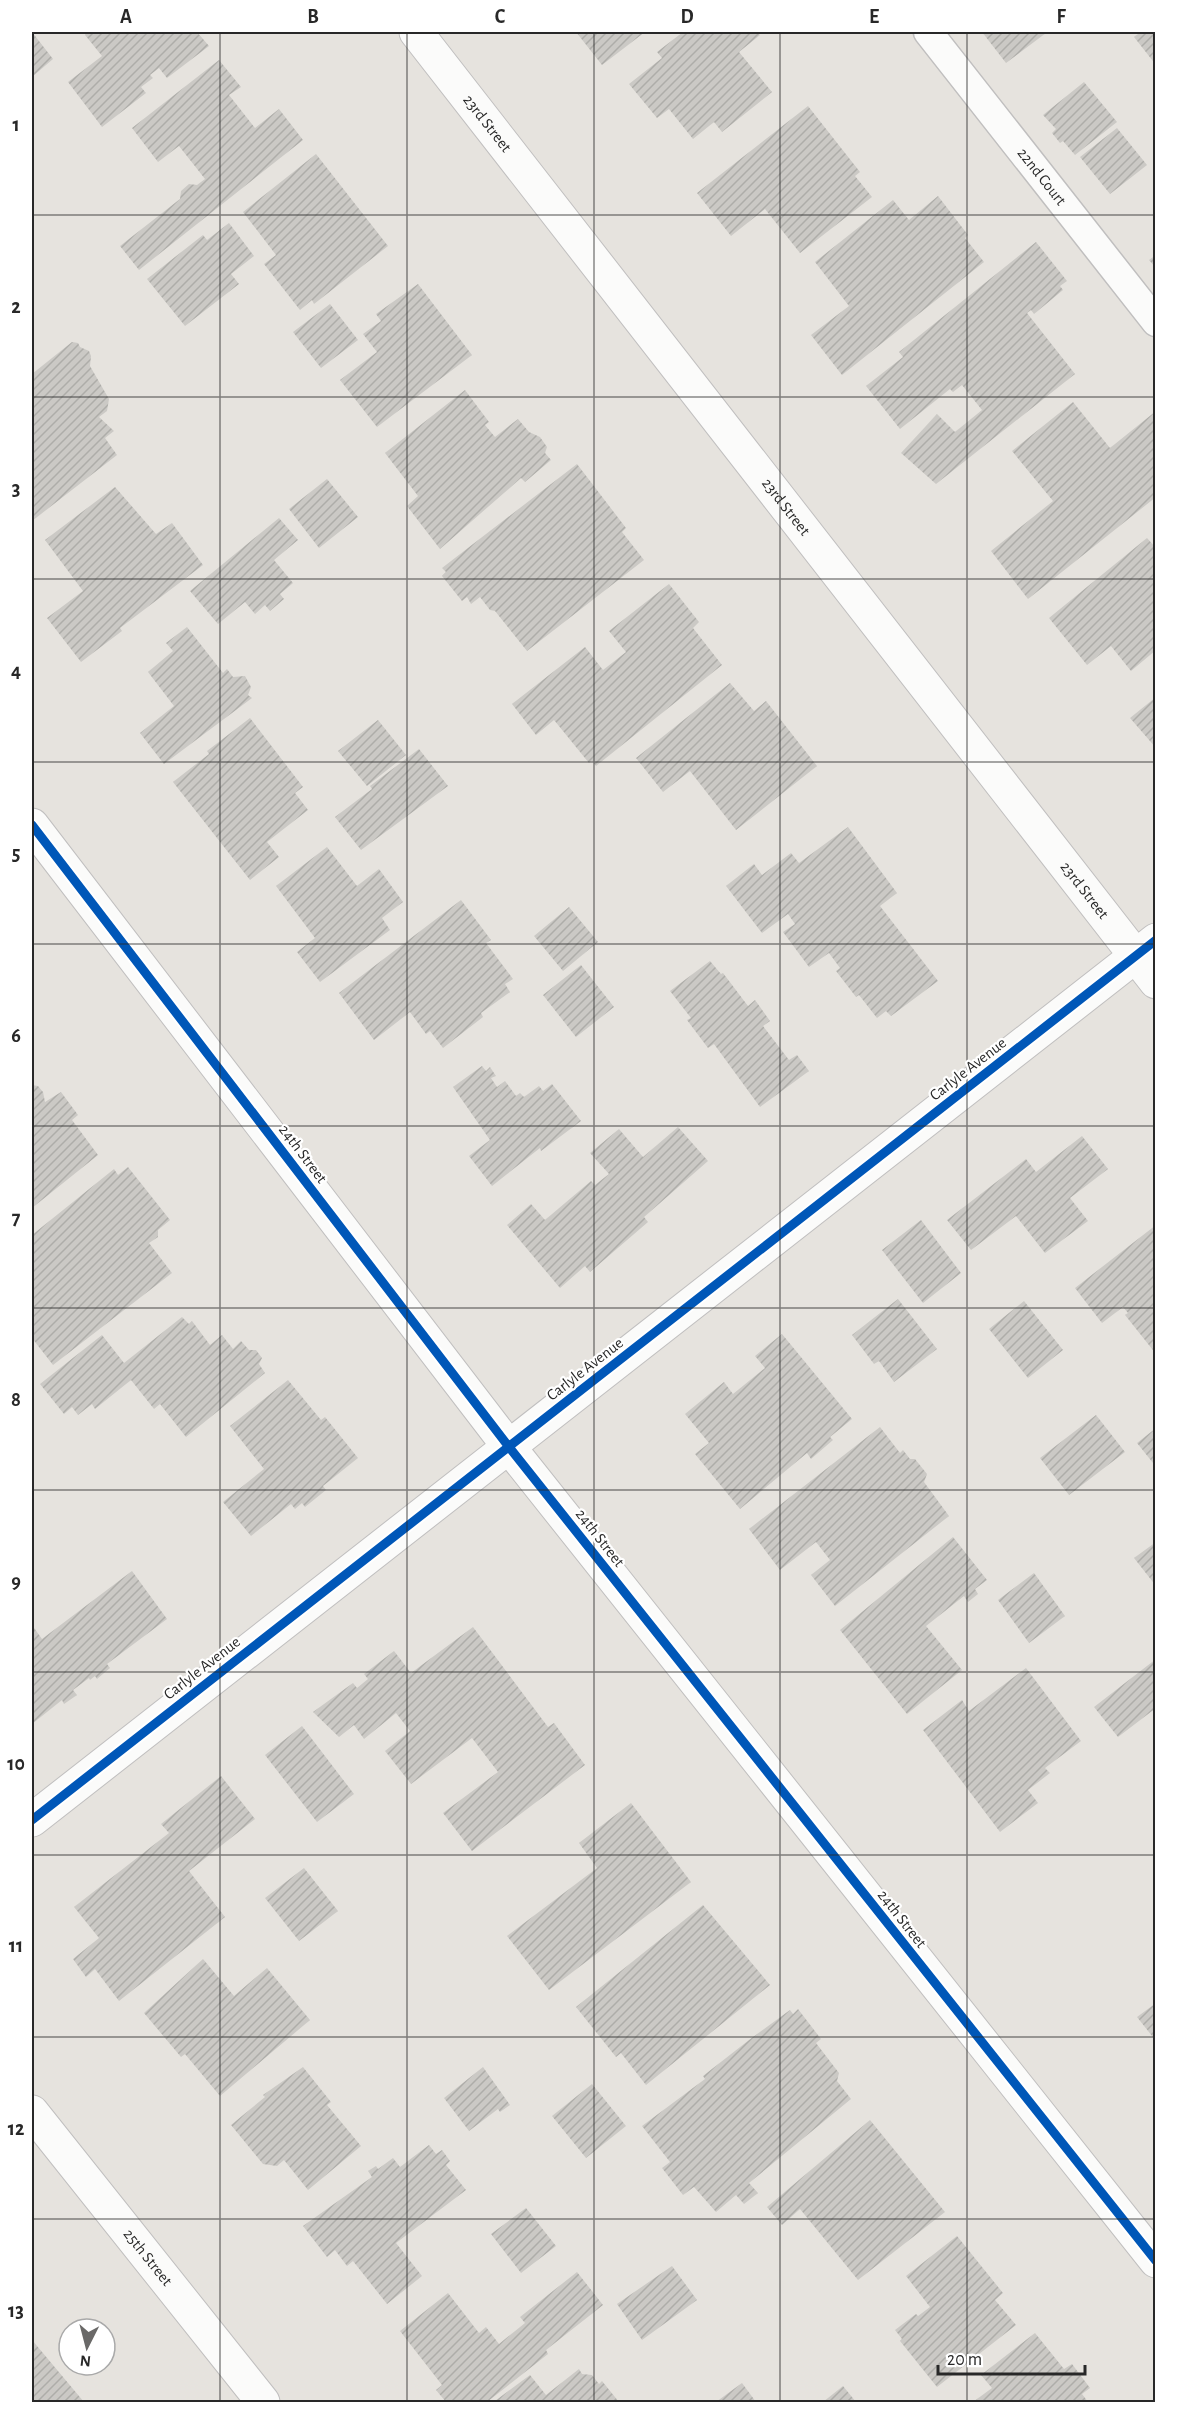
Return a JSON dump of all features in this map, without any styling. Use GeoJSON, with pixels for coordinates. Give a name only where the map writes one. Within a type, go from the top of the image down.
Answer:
{"type":"FeatureCollection","features":[{"type":"Feature","properties":{"kind":"street","name":"23rd Street"},"geometry":{"type":"LineString","coordinates":[[416,32],[1145,948],[1155,982]]}},
{"type":"Feature","properties":{"kind":"street","name":"24th Street"},"geometry":{"type":"LineString","coordinates":[[32,825],[509,1448],[1155,2261]]}},
{"type":"Feature","properties":{"kind":"street","name":"Carlyle Avenue"},"geometry":{"type":"LineString","coordinates":[[32,1820],[1145,948]]}},
{"type":"Feature","properties":{"kind":"street","name":"25th Street"},"geometry":{"type":"LineString","coordinates":[[32,2112],[263,2403]]}},
{"type":"Feature","properties":{"kind":"lane","name":"22nd Court"},"geometry":{"type":"LineString","coordinates":[[928,32],[1155,322]]}},
{"type":"Feature","properties":{"kind":"building"},"geometry":{"type":"Polygon","coordinates":[[[32,32],[53,59],[32,77],[32,32]]]}},
{"type":"Feature","properties":{"kind":"building"},"geometry":{"type":"Polygon","coordinates":[[[86,32],[197,32],[209,46],[167,78],[159,68],[150,75],[153,78],[141,87],[146,93],[102,127],[68,82],[102,56],[85,35],[86,32]]]}},
{"type":"Feature","properties":{"kind":"building"},"geometry":{"type":"Polygon","coordinates":[[[576,32],[645,32],[602,65],[576,32]]]}},
{"type":"Feature","properties":{"kind":"building"},"geometry":{"type":"Polygon","coordinates":[[[683,32],[757,32],[760,35],[739,52],[772,92],[722,132],[714,122],[693,139],[669,109],[657,118],[629,84],[662,58],[657,52],[683,32]]]}},
{"type":"Feature","properties":{"kind":"building"},"geometry":{"type":"Polygon","coordinates":[[[982,32],[1045,32],[1046,33],[1006,63],[982,32]]]}},
{"type":"Feature","properties":{"kind":"building"},"geometry":{"type":"Polygon","coordinates":[[[1136,32],[1156,32],[1156,65],[1134,37],[1138,34],[1136,32]]]}},
{"type":"Feature","properties":{"kind":"building"},"geometry":{"type":"Polygon","coordinates":[[[219,60],[241,87],[229,95],[255,128],[279,109],[303,140],[139,270],[120,246],[180,199],[181,191],[189,184],[197,185],[205,179],[179,146],[158,162],[132,128],[219,60]]]}},
{"type":"Feature","properties":{"kind":"building"},"geometry":{"type":"Polygon","coordinates":[[[1084,82],[1117,122],[1075,155],[1063,141],[1060,143],[1052,133],[1056,129],[1043,115],[1084,82]]]}},
{"type":"Feature","properties":{"kind":"building"},"geometry":{"type":"Polygon","coordinates":[[[808,106],[860,172],[855,176],[872,197],[800,253],[765,209],[731,236],[697,193],[808,106]]]}},
{"type":"Feature","properties":{"kind":"building"},"geometry":{"type":"Polygon","coordinates":[[[1117,128],[1147,165],[1110,194],[1080,157],[1117,128]]]}},
{"type":"Feature","properties":{"kind":"building"},"geometry":{"type":"Polygon","coordinates":[[[316,154],[388,246],[314,304],[312,300],[300,310],[264,264],[276,255],[243,212],[316,154]]]}},
{"type":"Feature","properties":{"kind":"building"},"geometry":{"type":"Polygon","coordinates":[[[938,196],[968,235],[965,238],[984,262],[842,375],[811,335],[849,306],[815,262],[893,200],[909,220],[938,196]]]}},
{"type":"Feature","properties":{"kind":"building"},"geometry":{"type":"Polygon","coordinates":[[[229,223],[254,256],[231,274],[239,284],[185,326],[147,279],[203,235],[207,240],[229,223]]]}},
{"type":"Feature","properties":{"kind":"building"},"geometry":{"type":"Polygon","coordinates":[[[1036,242],[1067,281],[1060,286],[1063,290],[1034,314],[1031,310],[1027,313],[1075,374],[936,484],[901,453],[937,414],[955,432],[982,410],[962,385],[953,392],[950,389],[900,429],[866,386],[903,357],[899,352],[1036,242]]]}},
{"type":"Feature","properties":{"kind":"building"},"geometry":{"type":"Polygon","coordinates":[[[1156,255],[1156,268],[1149,260],[1156,255]]]}},
{"type":"Feature","properties":{"kind":"building"},"geometry":{"type":"Polygon","coordinates":[[[418,284],[472,355],[377,427],[340,380],[377,352],[363,334],[381,321],[376,314],[418,284]]]}},
{"type":"Feature","properties":{"kind":"building"},"geometry":{"type":"Polygon","coordinates":[[[330,304],[358,340],[321,368],[293,332],[330,304]]]}},
{"type":"Feature","properties":{"kind":"building"},"geometry":{"type":"Polygon","coordinates":[[[72,342],[78,343],[80,347],[89,351],[90,366],[109,399],[107,411],[99,417],[114,431],[105,438],[117,455],[32,521],[32,374],[72,342]]]}},
{"type":"Feature","properties":{"kind":"building"},"geometry":{"type":"Polygon","coordinates":[[[465,390],[489,422],[485,425],[495,437],[518,419],[529,432],[540,437],[547,447],[545,453],[551,460],[525,482],[521,478],[440,549],[407,506],[418,496],[385,453],[465,390]]]}},
{"type":"Feature","properties":{"kind":"building"},"geometry":{"type":"Polygon","coordinates":[[[1073,402],[1110,448],[1156,411],[1156,497],[1028,599],[991,551],[1053,501],[1012,451],[1073,402]]]}},
{"type":"Feature","properties":{"kind":"building"},"geometry":{"type":"Polygon","coordinates":[[[577,464],[626,528],[622,532],[644,560],[527,651],[495,611],[490,610],[480,597],[471,604],[467,597],[462,601],[442,576],[446,572],[442,568],[577,464]]]}},
{"type":"Feature","properties":{"kind":"building"},"geometry":{"type":"Polygon","coordinates":[[[327,479],[358,517],[319,548],[289,509],[327,479]]]}},
{"type":"Feature","properties":{"kind":"building"},"geometry":{"type":"Polygon","coordinates":[[[115,487],[156,534],[172,523],[203,565],[120,628],[122,631],[81,662],[47,618],[83,591],[45,540],[115,487]]]}},
{"type":"Feature","properties":{"kind":"building"},"geometry":{"type":"Polygon","coordinates":[[[279,518],[298,540],[274,560],[293,583],[280,594],[284,599],[270,611],[265,605],[255,614],[245,602],[218,624],[190,591],[279,518]]]}},
{"type":"Feature","properties":{"kind":"building"},"geometry":{"type":"Polygon","coordinates":[[[1147,538],[1156,548],[1156,650],[1131,671],[1111,646],[1087,665],[1049,618],[1147,538]]]}},
{"type":"Feature","properties":{"kind":"building"},"geometry":{"type":"Polygon","coordinates":[[[669,584],[699,622],[693,628],[722,665],[596,766],[592,761],[589,763],[554,720],[536,735],[512,704],[585,647],[603,670],[626,652],[609,631],[669,584]]]}},
{"type":"Feature","properties":{"kind":"building"},"geometry":{"type":"Polygon","coordinates":[[[187,627],[223,673],[227,669],[233,677],[245,676],[251,687],[248,695],[252,698],[164,764],[140,733],[174,706],[148,672],[173,651],[166,643],[187,627]]]}},
{"type":"Feature","properties":{"kind":"building"},"geometry":{"type":"Polygon","coordinates":[[[730,683],[754,711],[766,701],[817,766],[736,830],[690,771],[663,792],[636,758],[730,683]]]}},
{"type":"Feature","properties":{"kind":"building"},"geometry":{"type":"Polygon","coordinates":[[[1156,697],[1156,748],[1130,718],[1156,697]]]}},
{"type":"Feature","properties":{"kind":"building"},"geometry":{"type":"Polygon","coordinates":[[[250,718],[303,787],[295,793],[308,810],[267,842],[279,857],[250,880],[173,782],[209,754],[207,751],[250,718]]]}},
{"type":"Feature","properties":{"kind":"building"},"geometry":{"type":"Polygon","coordinates":[[[378,720],[406,755],[367,786],[338,751],[378,720]]]}},
{"type":"Feature","properties":{"kind":"building"},"geometry":{"type":"Polygon","coordinates":[[[419,749],[448,786],[361,850],[335,817],[372,789],[370,786],[419,749]]]}},
{"type":"Feature","properties":{"kind":"building"},"geometry":{"type":"Polygon","coordinates":[[[848,827],[897,893],[880,906],[938,981],[891,1016],[886,1011],[877,1018],[859,995],[856,997],[836,971],[840,968],[829,953],[809,967],[783,932],[795,924],[788,914],[762,933],[726,886],[754,864],[762,875],[791,853],[799,863],[848,827]]]}},
{"type":"Feature","properties":{"kind":"building"},"geometry":{"type":"Polygon","coordinates":[[[327,847],[357,886],[379,869],[403,902],[382,918],[390,930],[320,982],[297,952],[315,938],[276,886],[327,847]]]}},
{"type":"Feature","properties":{"kind":"building"},"geometry":{"type":"Polygon","coordinates":[[[461,900],[491,940],[486,943],[513,979],[505,984],[510,992],[481,1013],[483,1017],[443,1048],[430,1031],[426,1034],[410,1012],[374,1040],[339,993],[461,900]]]}},
{"type":"Feature","properties":{"kind":"building"},"geometry":{"type":"Polygon","coordinates":[[[569,907],[598,942],[563,971],[534,936],[569,907]]]}},
{"type":"Feature","properties":{"kind":"building"},"geometry":{"type":"Polygon","coordinates":[[[710,961],[721,974],[723,973],[748,1006],[755,1000],[770,1021],[763,1026],[789,1060],[797,1055],[809,1071],[760,1107],[714,1044],[708,1048],[687,1020],[691,1018],[670,991],[710,961]]]}},
{"type":"Feature","properties":{"kind":"building"},"geometry":{"type":"Polygon","coordinates":[[[581,965],[614,1007],[576,1037],[543,995],[581,965]]]}},
{"type":"Feature","properties":{"kind":"building"},"geometry":{"type":"Polygon","coordinates":[[[482,1066],[486,1071],[490,1067],[496,1076],[491,1078],[497,1087],[505,1081],[516,1096],[520,1093],[524,1097],[539,1086],[543,1091],[552,1084],[581,1121],[541,1151],[540,1148],[492,1186],[469,1156],[490,1140],[453,1087],[482,1066]]]}},
{"type":"Feature","properties":{"kind":"building"},"geometry":{"type":"Polygon","coordinates":[[[32,1085],[38,1086],[43,1092],[45,1102],[61,1092],[78,1115],[72,1120],[98,1155],[32,1208],[32,1085]]]}},
{"type":"Feature","properties":{"kind":"building"},"geometry":{"type":"Polygon","coordinates":[[[678,1127],[708,1161],[644,1217],[648,1222],[590,1272],[585,1266],[560,1288],[507,1225],[531,1204],[545,1220],[591,1181],[595,1185],[609,1174],[590,1153],[619,1129],[643,1157],[678,1127]]]}},
{"type":"Feature","properties":{"kind":"building"},"geometry":{"type":"Polygon","coordinates":[[[1082,1136],[1108,1169],[1070,1198],[1088,1221],[1045,1253],[1016,1216],[971,1250],[947,1220],[1026,1159],[1036,1172],[1082,1136]]]}},
{"type":"Feature","properties":{"kind":"building"},"geometry":{"type":"Polygon","coordinates":[[[128,1167],[170,1220],[158,1230],[158,1237],[149,1243],[172,1273],[53,1365],[32,1338],[32,1235],[114,1169],[118,1175],[128,1167]]]}},
{"type":"Feature","properties":{"kind":"building"},"geometry":{"type":"Polygon","coordinates":[[[921,1220],[961,1273],[923,1303],[882,1250],[921,1220]]]}},
{"type":"Feature","properties":{"kind":"building"},"geometry":{"type":"Polygon","coordinates":[[[1156,1225],[1156,1354],[1125,1315],[1128,1313],[1123,1307],[1102,1323],[1075,1288],[1156,1225]]]}},
{"type":"Feature","properties":{"kind":"building"},"geometry":{"type":"Polygon","coordinates":[[[898,1299],[937,1349],[894,1382],[879,1361],[874,1364],[852,1335],[898,1299]]]}},
{"type":"Feature","properties":{"kind":"building"},"geometry":{"type":"Polygon","coordinates":[[[1024,1301],[1063,1350],[1028,1378],[989,1329],[1024,1301]]]}},
{"type":"Feature","properties":{"kind":"building"},"geometry":{"type":"Polygon","coordinates":[[[182,1317],[189,1324],[192,1321],[210,1345],[222,1335],[233,1349],[241,1341],[249,1350],[256,1350],[262,1358],[259,1364],[265,1373],[186,1437],[160,1404],[154,1409],[131,1380],[95,1409],[92,1404],[78,1415],[72,1407],[64,1414],[40,1384],[102,1335],[124,1363],[182,1317]]]}},
{"type":"Feature","properties":{"kind":"building"},"geometry":{"type":"Polygon","coordinates":[[[782,1334],[852,1419],[830,1437],[833,1440],[811,1459],[807,1453],[740,1509],[695,1454],[709,1443],[685,1414],[724,1382],[733,1394],[765,1368],[755,1356],[782,1334]]]}},
{"type":"Feature","properties":{"kind":"building"},"geometry":{"type":"Polygon","coordinates":[[[288,1380],[321,1420],[325,1417],[358,1458],[323,1486],[326,1490],[305,1507],[302,1503],[295,1509],[291,1504],[251,1536],[223,1502],[264,1469],[230,1426],[288,1380]]]}},
{"type":"Feature","properties":{"kind":"building"},"geometry":{"type":"Polygon","coordinates":[[[1096,1415],[1125,1452],[1069,1495],[1040,1458],[1096,1415]]]}},
{"type":"Feature","properties":{"kind":"building"},"geometry":{"type":"Polygon","coordinates":[[[880,1427],[900,1453],[903,1450],[910,1459],[915,1459],[927,1474],[924,1482],[949,1516],[835,1606],[811,1575],[830,1560],[816,1542],[780,1570],[749,1529],[880,1427]]]}},
{"type":"Feature","properties":{"kind":"building"},"geometry":{"type":"Polygon","coordinates":[[[1156,1428],[1156,1462],[1153,1463],[1137,1443],[1156,1428]]]}},
{"type":"Feature","properties":{"kind":"building"},"geometry":{"type":"Polygon","coordinates":[[[953,1537],[987,1580],[975,1589],[978,1594],[968,1602],[964,1596],[926,1626],[962,1670],[907,1714],[840,1630],[953,1537]]]}},
{"type":"Feature","properties":{"kind":"building"},"geometry":{"type":"Polygon","coordinates":[[[1156,1542],[1156,1586],[1134,1558],[1156,1542]]]}},
{"type":"Feature","properties":{"kind":"building"},"geometry":{"type":"Polygon","coordinates":[[[132,1571],[167,1619],[107,1664],[110,1668],[97,1679],[95,1676],[90,1680],[89,1678],[73,1690],[77,1695],[64,1704],[62,1700],[32,1724],[32,1625],[42,1639],[132,1571]]]}},
{"type":"Feature","properties":{"kind":"building"},"geometry":{"type":"Polygon","coordinates":[[[1034,1573],[1065,1616],[1029,1643],[998,1600],[1034,1573]]]}},
{"type":"Feature","properties":{"kind":"building"},"geometry":{"type":"Polygon","coordinates":[[[473,1627],[548,1727],[554,1723],[585,1765],[472,1851],[443,1813],[498,1772],[472,1738],[411,1784],[385,1751],[410,1731],[396,1713],[364,1739],[354,1725],[339,1737],[313,1712],[353,1683],[357,1688],[368,1679],[364,1674],[394,1651],[411,1673],[473,1627]]]}},
{"type":"Feature","properties":{"kind":"building"},"geometry":{"type":"Polygon","coordinates":[[[1156,1659],[1156,1708],[1118,1737],[1094,1707],[1156,1659]]]}},
{"type":"Feature","properties":{"kind":"building"},"geometry":{"type":"Polygon","coordinates":[[[1026,1668],[1081,1741],[1045,1768],[1050,1773],[1028,1790],[1038,1803],[1000,1832],[923,1730],[962,1700],[969,1711],[1026,1668]]]}},
{"type":"Feature","properties":{"kind":"building"},"geometry":{"type":"Polygon","coordinates":[[[302,1726],[354,1794],[317,1822],[265,1755],[302,1726]]]}},
{"type":"Feature","properties":{"kind":"building"},"geometry":{"type":"Polygon","coordinates":[[[221,1776],[255,1819],[189,1871],[225,1917],[119,2001],[95,1969],[86,1977],[73,1959],[99,1938],[74,1907],[169,1833],[161,1824],[221,1776]]]}},
{"type":"Feature","properties":{"kind":"building"},"geometry":{"type":"Polygon","coordinates":[[[631,1803],[691,1882],[549,1990],[507,1936],[597,1868],[579,1843],[631,1803]]]}},
{"type":"Feature","properties":{"kind":"building"},"geometry":{"type":"Polygon","coordinates":[[[304,1868],[338,1911],[299,1941],[265,1898],[304,1868]]]}},
{"type":"Feature","properties":{"kind":"building"},"geometry":{"type":"Polygon","coordinates":[[[703,1905],[770,1985],[646,2085],[621,2053],[616,2057],[576,2007],[703,1905]]]}},
{"type":"Feature","properties":{"kind":"building"},"geometry":{"type":"Polygon","coordinates":[[[203,1959],[234,1996],[267,1968],[310,2020],[220,2096],[185,2054],[181,2057],[144,2013],[203,1959]]]}},
{"type":"Feature","properties":{"kind":"building"},"geometry":{"type":"Polygon","coordinates":[[[1156,2003],[1156,2041],[1137,2017],[1156,2003]]]}},
{"type":"Feature","properties":{"kind":"building"},"geometry":{"type":"Polygon","coordinates":[[[798,2009],[821,2039],[816,2043],[839,2073],[837,2081],[851,2099],[749,2183],[758,2193],[744,2204],[736,2195],[716,2212],[694,2187],[683,2195],[662,2168],[670,2162],[642,2126],[705,2079],[703,2076],[749,2040],[790,2010],[793,2014],[798,2009]]]}},
{"type":"Feature","properties":{"kind":"building"},"geometry":{"type":"Polygon","coordinates":[[[303,2067],[331,2102],[327,2105],[361,2146],[308,2190],[284,2160],[277,2166],[263,2164],[231,2125],[265,2097],[263,2095],[303,2067]]]}},
{"type":"Feature","properties":{"kind":"building"},"geometry":{"type":"Polygon","coordinates":[[[483,2067],[510,2105],[500,2112],[498,2109],[469,2131],[444,2098],[483,2067]]]}},
{"type":"Feature","properties":{"kind":"building"},"geometry":{"type":"Polygon","coordinates":[[[592,2084],[626,2126],[586,2158],[552,2116],[592,2084]]]}},
{"type":"Feature","properties":{"kind":"building"},"geometry":{"type":"Polygon","coordinates":[[[870,2120],[945,2212],[858,2280],[800,2209],[782,2225],[767,2207],[870,2120]]]}},
{"type":"Feature","properties":{"kind":"building"},"geometry":{"type":"Polygon","coordinates":[[[429,2145],[436,2154],[442,2150],[450,2161],[446,2165],[466,2190],[396,2243],[422,2276],[387,2304],[353,2261],[347,2266],[335,2250],[327,2257],[303,2226],[372,2177],[368,2171],[376,2166],[378,2169],[393,2158],[400,2167],[429,2145]]]}},
{"type":"Feature","properties":{"kind":"building"},"geometry":{"type":"Polygon","coordinates":[[[526,2208],[556,2246],[521,2273],[491,2234],[526,2208]]]}},
{"type":"Feature","properties":{"kind":"building"},"geometry":{"type":"Polygon","coordinates":[[[957,2236],[1003,2293],[995,2300],[1016,2325],[937,2387],[900,2341],[902,2339],[895,2330],[916,2314],[918,2316],[930,2307],[906,2276],[957,2236]]]}},
{"type":"Feature","properties":{"kind":"building"},"geometry":{"type":"Polygon","coordinates":[[[672,2266],[697,2300],[642,2340],[617,2304],[672,2266]]]}},
{"type":"Feature","properties":{"kind":"building"},"geometry":{"type":"Polygon","coordinates":[[[577,2272],[603,2305],[546,2350],[548,2354],[487,2402],[446,2402],[436,2390],[442,2385],[400,2331],[448,2293],[479,2333],[486,2327],[499,2344],[525,2323],[520,2317],[577,2272]]]}},
{"type":"Feature","properties":{"kind":"building"},"geometry":{"type":"Polygon","coordinates":[[[1035,2333],[1064,2369],[1072,2364],[1090,2388],[1082,2394],[1088,2402],[973,2402],[992,2388],[981,2375],[1035,2333]]]}},
{"type":"Feature","properties":{"kind":"building"},"geometry":{"type":"Polygon","coordinates":[[[32,2340],[57,2370],[57,2377],[63,2377],[84,2402],[32,2402],[32,2340]]]}},
{"type":"Feature","properties":{"kind":"building"},"geometry":{"type":"Polygon","coordinates":[[[579,2369],[582,2374],[592,2375],[599,2384],[602,2381],[619,2402],[495,2401],[530,2375],[546,2395],[579,2369]]]}},
{"type":"Feature","properties":{"kind":"building"},"geometry":{"type":"Polygon","coordinates":[[[742,2383],[756,2402],[716,2402],[742,2383]]]}},
{"type":"Feature","properties":{"kind":"building"},"geometry":{"type":"Polygon","coordinates":[[[843,2386],[856,2402],[823,2402],[843,2386]]]}},
{"type":"Feature","properties":{"kind":"cycle path"},"geometry":{"type":"LineString","coordinates":[[32,825],[509,1447],[1156,2261]]}},
{"type":"Feature","properties":{"kind":"cycle path"},"geometry":{"type":"LineString","coordinates":[[32,1820],[1156,940]]}}]}
